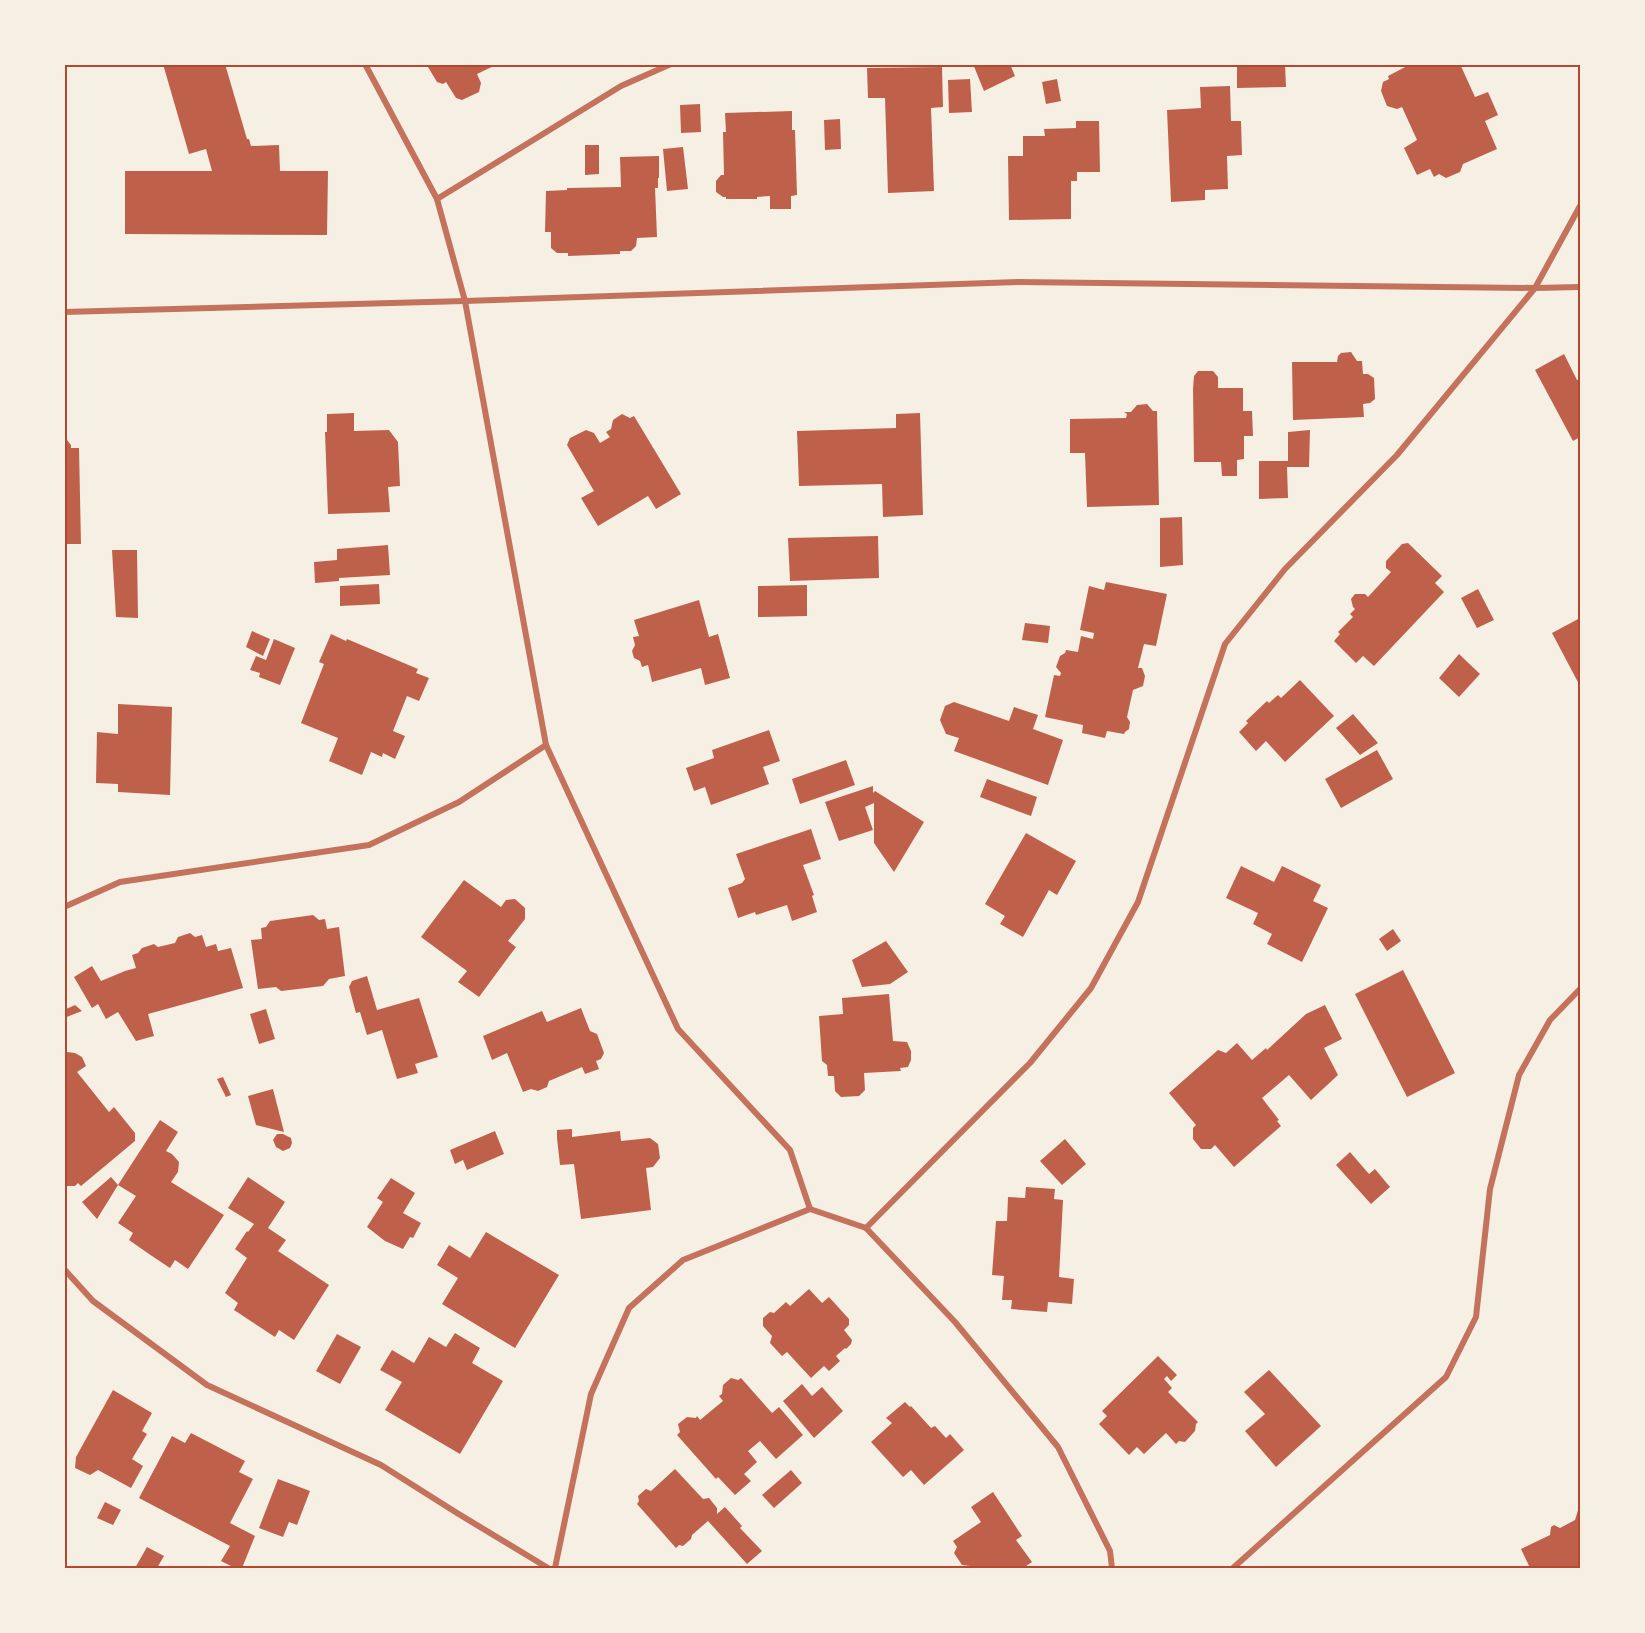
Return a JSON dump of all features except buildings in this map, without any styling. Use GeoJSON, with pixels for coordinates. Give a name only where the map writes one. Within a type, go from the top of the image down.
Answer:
{"type":"FeatureCollection","features":[{"type":"Feature","properties":{"kind":"street"},"geometry":{"type":"LineString","coordinates":[[365,64],[437,200],[465,301],[546,745],[678,1029],[790,1150],[810,1209]]}},
{"type":"Feature","properties":{"kind":"street"},"geometry":{"type":"LineString","coordinates":[[437,200],[621,86],[672,64]]}},
{"type":"Feature","properties":{"kind":"street"},"geometry":{"type":"LineString","coordinates":[[866,1228],[1030,1063],[1091,988],[1138,902],[1225,644],[1285,569],[1397,455],[1535,288],[1581,206]]}},
{"type":"Feature","properties":{"kind":"street"},"geometry":{"type":"LineString","coordinates":[[64,312],[1018,282],[1581,287]]}},
{"type":"Feature","properties":{"kind":"street"},"geometry":{"type":"LineString","coordinates":[[64,907],[120,882],[369,845],[459,802],[546,745]]}},
{"type":"Feature","properties":{"kind":"street"},"geometry":{"type":"LineString","coordinates":[[1233,1569],[1446,1377],[1476,1317],[1490,1189],[1519,1075],[1550,1020],[1581,988]]}},
{"type":"Feature","properties":{"kind":"street"},"geometry":{"type":"LineString","coordinates":[[555,1569],[591,1394],[629,1308],[683,1260],[810,1209],[866,1228],[955,1322],[1058,1447],[1110,1551],[1112,1569]]}},
{"type":"Feature","properties":{"kind":"street"},"geometry":{"type":"LineString","coordinates":[[64,1269],[93,1301],[207,1385],[381,1465],[548,1569]]}}]}
